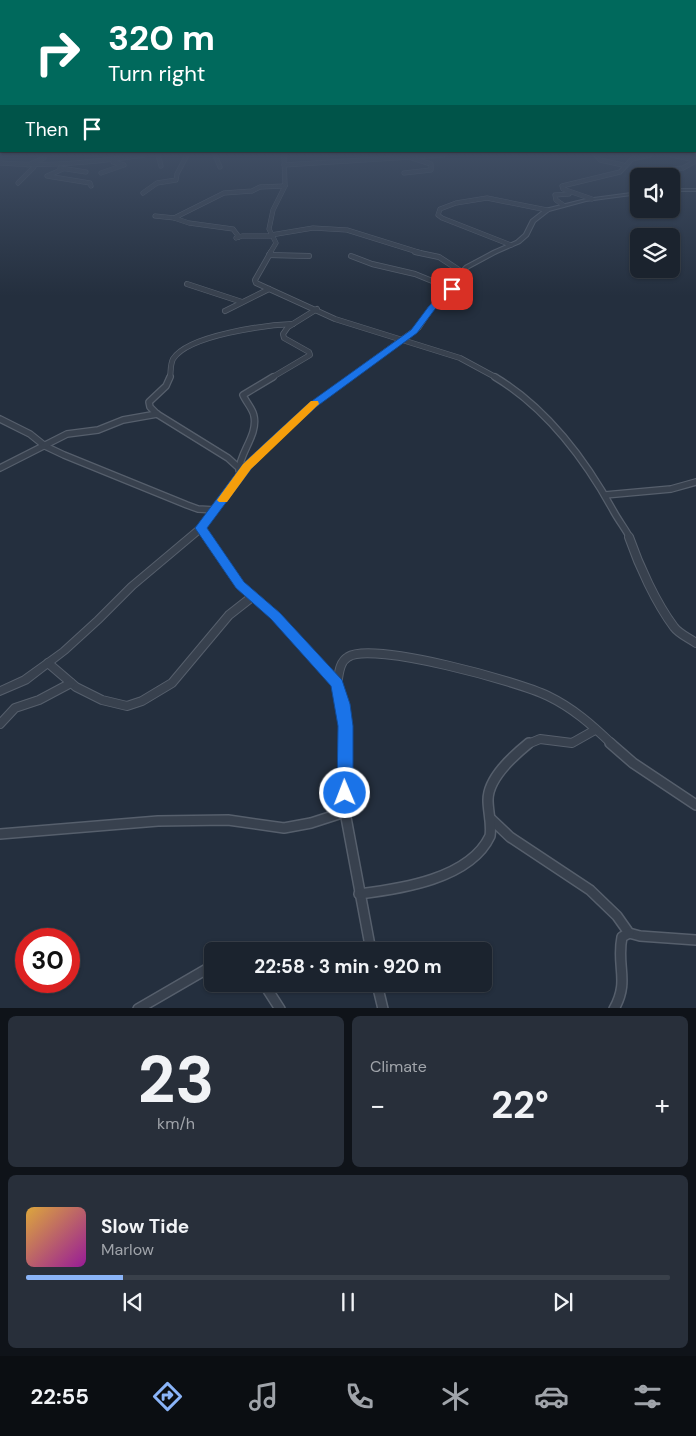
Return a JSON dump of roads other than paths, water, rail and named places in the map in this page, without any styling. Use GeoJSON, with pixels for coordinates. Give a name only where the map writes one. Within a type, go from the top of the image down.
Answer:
{"type":"FeatureCollection","features":[{"type":"Feature","properties":{"kind":"street"},"geometry":{"type":"LineString","coordinates":[[175,218],[204,202]]}},
{"type":"Feature","properties":{"kind":"street"},"geometry":{"type":"LineString","coordinates":[[277,202],[273,210],[269,229],[276,244],[255,280],[256,283],[335,318],[468,362],[517,390],[564,437],[596,479],[628,534],[635,554],[670,622],[675,629],[696,643]]}},
{"type":"Feature","properties":{"kind":"street"},"geometry":{"type":"LineString","coordinates":[[462,202],[440,209],[438,215],[511,245]]}},
{"type":"Feature","properties":{"kind":"street"},"geometry":{"type":"LineString","coordinates":[[507,202],[547,210]]}},
{"type":"Feature","properties":{"kind":"street"},"geometry":{"type":"LineString","coordinates":[[559,202],[563,205]]}},
{"type":"Feature","properties":{"kind":"street"},"geometry":{"type":"LineString","coordinates":[[0,691],[25,680],[48,663],[98,620],[132,586],[201,528],[247,466],[312,405],[405,340],[418,328],[432,307],[452,289],[462,272],[471,264],[522,239],[529,232],[533,221],[547,210],[577,202]]}},
{"type":"Feature","properties":{"kind":"street"},"geometry":{"type":"LineString","coordinates":[[155,216],[233,229],[237,238],[313,228],[347,230],[370,236],[406,250],[439,257],[462,272]]}},
{"type":"Feature","properties":{"kind":"street"},"geometry":{"type":"LineString","coordinates":[[269,255],[308,256]]}},
{"type":"Feature","properties":{"kind":"street"},"geometry":{"type":"LineString","coordinates":[[351,256],[372,264],[415,274],[452,289]]}},
{"type":"Feature","properties":{"kind":"street"},"geometry":{"type":"LineString","coordinates":[[187,284],[242,302]]}},
{"type":"Feature","properties":{"kind":"street"},"geometry":{"type":"LineString","coordinates":[[225,311],[269,289]]}},
{"type":"Feature","properties":{"kind":"street"},"geometry":{"type":"LineString","coordinates":[[240,477],[239,461],[254,424],[254,416],[244,399],[244,393],[278,376],[288,366],[310,355],[309,352],[284,338],[283,334],[293,324],[317,309]]}},
{"type":"Feature","properties":{"kind":"street"},"geometry":{"type":"LineString","coordinates":[[239,468],[228,458],[157,414],[150,408],[149,402],[167,383],[173,359],[179,352],[216,336],[267,326],[293,324]]}},
{"type":"Feature","properties":{"kind":"street"},"geometry":{"type":"LineString","coordinates":[[0,468],[74,432],[98,430],[124,420],[157,414]]}},
{"type":"Feature","properties":{"kind":"street"},"geometry":{"type":"LineString","coordinates":[[0,419],[30,434],[45,446],[187,505],[198,509],[215,510]]}},
{"type":"Feature","properties":{"kind":"street"},"geometry":{"type":"LineString","coordinates":[[605,495],[671,489],[696,482]]}},
{"type":"Feature","properties":{"kind":"street"},"geometry":{"type":"LineString","coordinates":[[201,528],[240,585],[276,616],[337,684]]}},
{"type":"Feature","properties":{"kind":"street"},"geometry":{"type":"LineString","coordinates":[[48,663],[71,683],[102,700],[128,706],[142,701],[172,683],[229,615],[252,597]]}},
{"type":"Feature","properties":{"kind":"street"},"geometry":{"type":"LineString","coordinates":[[369,942],[345,812],[345,726],[337,684],[340,667],[344,659],[351,655],[391,656],[486,676],[542,693],[569,708],[626,757],[696,805]]}},
{"type":"Feature","properties":{"kind":"street"},"geometry":{"type":"LineString","coordinates":[[0,724],[15,708],[39,700],[71,683]]}},
{"type":"Feature","properties":{"kind":"street"},"geometry":{"type":"LineString","coordinates":[[359,894],[415,884],[458,868],[480,851],[490,836],[488,797],[492,781],[533,740],[543,739],[570,744],[595,730]]}},
{"type":"Feature","properties":{"kind":"street"},"geometry":{"type":"LineString","coordinates":[[0,834],[158,821],[228,820],[284,828],[311,823],[345,812]]}},
{"type":"Feature","properties":{"kind":"street"},"geometry":{"type":"LineString","coordinates":[[490,818],[509,837],[582,883],[618,914],[629,933],[640,936],[696,940]]}},
{"type":"Feature","properties":{"kind":"street"},"geometry":{"type":"LineString","coordinates":[[614,1008],[624,991],[619,945],[622,937],[629,933]]}},
{"type":"Feature","properties":{"kind":"street"},"geometry":{"type":"LineString","coordinates":[[138,1008],[204,971]]}},
{"type":"Feature","properties":{"kind":"street"},"geometry":{"type":"LineString","coordinates":[[269,992],[280,1008]]}},
{"type":"Feature","properties":{"kind":"street"},"geometry":{"type":"LineString","coordinates":[[379,992],[383,1008]]}}]}
